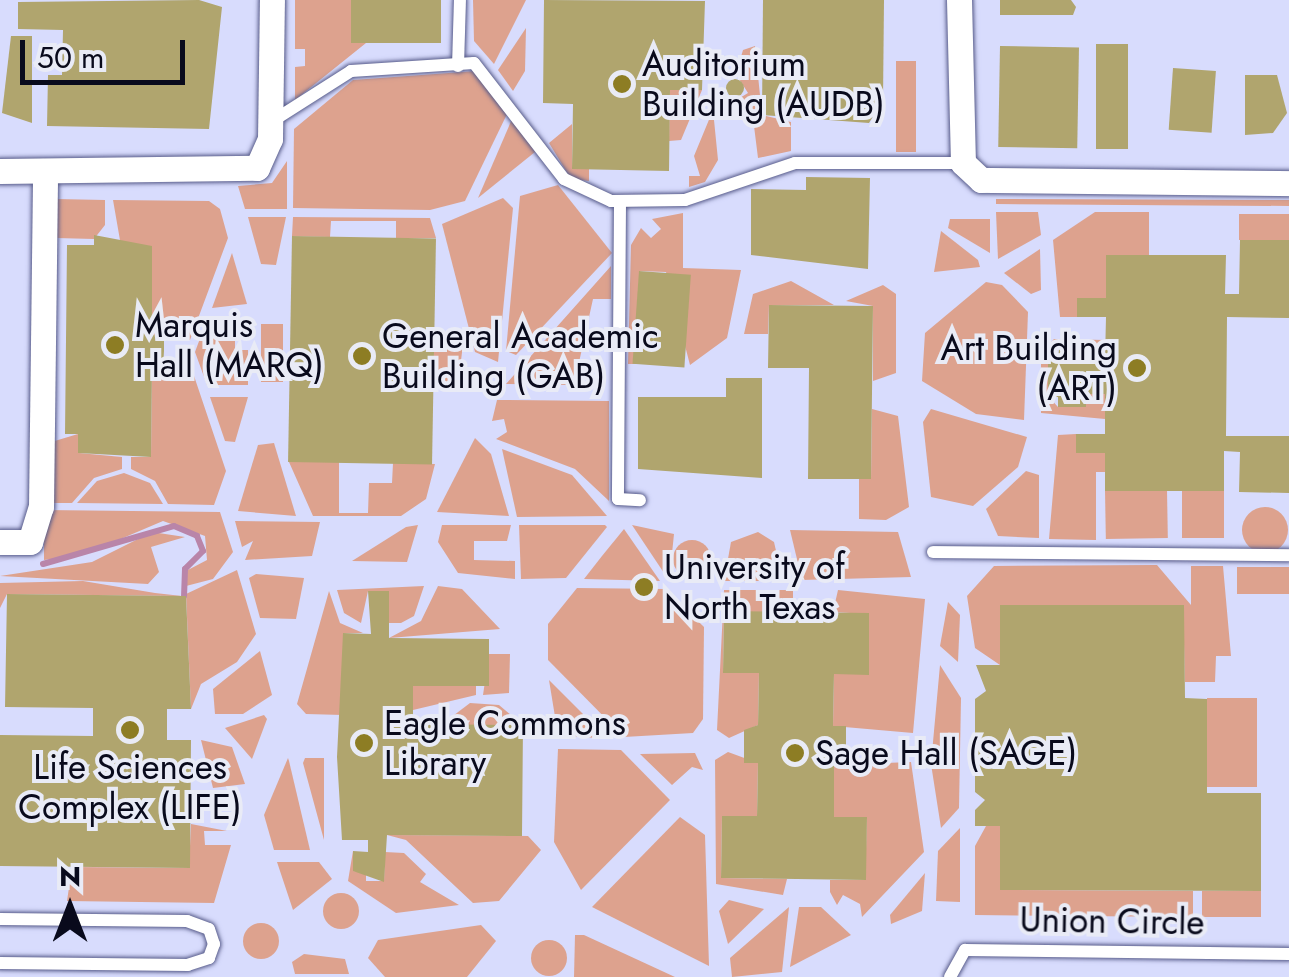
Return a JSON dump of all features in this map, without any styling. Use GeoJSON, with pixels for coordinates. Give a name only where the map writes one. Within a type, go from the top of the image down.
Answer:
{"type":"FeatureCollection","features":[{"type":"Feature","properties":{"kind":"street"},"geometry":{"type":"LineString","coordinates":[[0,171],[257,168],[271,122],[272,0]]}},
{"type":"Feature","properties":{"kind":"street"},"geometry":{"type":"LineString","coordinates":[[959,0],[962,163],[991,180],[1289,183]]}},
{"type":"Feature","properties":{"kind":"street"},"geometry":{"type":"LineString","coordinates":[[0,542],[30,542],[40,507],[45,171]]}},
{"type":"Feature","properties":{"kind":"lane"},"geometry":{"type":"LineString","coordinates":[[458,66],[460,0]]}},
{"type":"Feature","properties":{"kind":"lane"},"geometry":{"type":"LineString","coordinates":[[271,122],[351,71],[458,66],[488,69],[564,180],[620,203],[686,200],[795,162],[962,163]]}},
{"type":"Feature","properties":{"kind":"lane"},"geometry":{"type":"LineString","coordinates":[[620,203],[618,499],[640,500]]}},
{"type":"Feature","properties":{"kind":"lane"},"geometry":{"type":"LineString","coordinates":[[933,552],[1289,556]]}},
{"type":"Feature","properties":{"kind":"lane"},"geometry":{"type":"LineString","coordinates":[[0,919],[187,921],[209,930],[214,944],[209,958],[188,965],[0,963]]}},
{"type":"Feature","properties":{"kind":"lane","name":"Union Circle"},"geometry":{"type":"LineString","coordinates":[[950,977],[965,950],[1289,954]]}},
{"type":"Feature","properties":{"kind":"shaded area"},"geometry":{"type":"Polygon","coordinates":[[[295,0],[351,0],[351,42],[366,43],[295,100],[295,67],[305,66],[305,49],[295,49],[295,0]]]}},
{"type":"Feature","properties":{"kind":"shaded area"},"geometry":{"type":"Polygon","coordinates":[[[473,0],[526,0],[494,64],[474,41],[473,0]]]}},
{"type":"Feature","properties":{"kind":"shaded area"},"geometry":{"type":"Polygon","coordinates":[[[526,28],[525,71],[513,91],[498,70],[526,28]]]}},
{"type":"Feature","properties":{"kind":"shaded area"},"geometry":{"type":"Polygon","coordinates":[[[755,46],[762,115],[791,122],[791,151],[758,158],[754,126],[733,102],[748,93],[736,74],[743,50],[755,46]]]}},
{"type":"Feature","properties":{"kind":"shaded area"},"geometry":{"type":"Polygon","coordinates":[[[896,61],[916,61],[916,152],[896,152],[896,61]]]}},
{"type":"Feature","properties":{"kind":"shaded area"},"geometry":{"type":"Polygon","coordinates":[[[476,71],[508,112],[465,201],[430,210],[293,208],[294,129],[353,80],[476,71]]]}},
{"type":"Feature","properties":{"kind":"shaded area"},"geometry":{"type":"Polygon","coordinates":[[[670,90],[702,90],[681,140],[669,141],[670,90]]]}},
{"type":"Feature","properties":{"kind":"shaded area"},"geometry":{"type":"Polygon","coordinates":[[[713,110],[718,160],[705,182],[689,187],[689,176],[700,176],[694,156],[713,110]]]}},
{"type":"Feature","properties":{"kind":"shaded area"},"geometry":{"type":"Polygon","coordinates":[[[512,119],[535,152],[478,198],[512,119]]]}},
{"type":"Feature","properties":{"kind":"shaded area"},"geometry":{"type":"Polygon","coordinates":[[[572,124],[572,169],[589,169],[589,181],[571,179],[549,143],[572,124]]]}},
{"type":"Feature","properties":{"kind":"shaded area"},"geometry":{"type":"Polygon","coordinates":[[[287,161],[287,209],[245,209],[238,186],[272,183],[287,161]]]}},
{"type":"Feature","properties":{"kind":"shaded area"},"geometry":{"type":"Polygon","coordinates":[[[558,185],[612,253],[516,355],[506,351],[520,196],[558,185]]]}},
{"type":"Feature","properties":{"kind":"shaded area"},"geometry":{"type":"Polygon","coordinates":[[[503,198],[513,208],[498,362],[475,352],[442,224],[503,198]]]}},
{"type":"Feature","properties":{"kind":"shaded area"},"geometry":{"type":"Polygon","coordinates":[[[56,199],[105,200],[105,225],[94,239],[56,238],[56,199]]]}},
{"type":"Feature","properties":{"kind":"shaded area"},"geometry":{"type":"Polygon","coordinates":[[[996,199],[1289,200],[1289,206],[996,204],[996,199]]]}},
{"type":"Feature","properties":{"kind":"shaded area"},"geometry":{"type":"Polygon","coordinates":[[[113,200],[209,201],[220,209],[228,238],[190,340],[152,335],[152,247],[121,246],[113,200]]]}},
{"type":"Feature","properties":{"kind":"shaded area"},"geometry":{"type":"Polygon","coordinates":[[[996,212],[1038,212],[1041,235],[998,259],[996,212]]]}},
{"type":"Feature","properties":{"kind":"shaded area"},"geometry":{"type":"Polygon","coordinates":[[[1095,212],[1149,212],[1149,255],[1106,255],[1106,298],[1077,298],[1077,317],[1060,317],[1053,240],[1095,212]]]}},
{"type":"Feature","properties":{"kind":"shaded area"},"geometry":{"type":"Polygon","coordinates":[[[683,213],[683,268],[741,270],[727,338],[690,365],[666,272],[640,271],[638,364],[628,364],[631,245],[641,228],[651,238],[661,229],[652,219],[683,213]]]}},
{"type":"Feature","properties":{"kind":"shaded area"},"geometry":{"type":"Polygon","coordinates":[[[1239,214],[1289,214],[1289,240],[1239,240],[1239,214]]]}},
{"type":"Feature","properties":{"kind":"shaded area"},"geometry":{"type":"Polygon","coordinates":[[[248,217],[286,217],[276,265],[261,264],[248,217]]]}},
{"type":"Feature","properties":{"kind":"shaded area"},"geometry":{"type":"Polygon","coordinates":[[[293,217],[430,218],[436,238],[396,238],[396,221],[331,221],[330,237],[292,236],[293,217]]]}},
{"type":"Feature","properties":{"kind":"shaded area"},"geometry":{"type":"Polygon","coordinates":[[[950,219],[990,219],[990,253],[948,228],[950,219]]]}},
{"type":"Feature","properties":{"kind":"shaded area"},"geometry":{"type":"Polygon","coordinates":[[[941,231],[978,260],[980,267],[934,272],[941,231]]]}},
{"type":"Feature","properties":{"kind":"shaded area"},"geometry":{"type":"Polygon","coordinates":[[[1040,249],[1041,290],[1031,294],[1004,273],[1040,249]]]}},
{"type":"Feature","properties":{"kind":"shaded area"},"geometry":{"type":"Polygon","coordinates":[[[232,253],[247,304],[212,308],[232,253]]]}},
{"type":"Feature","properties":{"kind":"shaded area"},"geometry":{"type":"Polygon","coordinates":[[[611,266],[611,299],[593,299],[574,385],[506,384],[611,266]]]}},
{"type":"Feature","properties":{"kind":"shaded area"},"geometry":{"type":"Polygon","coordinates":[[[791,281],[834,305],[769,305],[768,334],[744,334],[753,294],[791,281]]]}},
{"type":"Feature","properties":{"kind":"shaded area"},"geometry":{"type":"Polygon","coordinates":[[[986,282],[1002,285],[1028,312],[1024,420],[976,414],[922,381],[925,333],[986,282]]]}},
{"type":"Feature","properties":{"kind":"shaded area"},"geometry":{"type":"Polygon","coordinates":[[[883,285],[896,294],[896,373],[873,381],[873,306],[846,301],[883,285]]]}},
{"type":"Feature","properties":{"kind":"shaded area"},"geometry":{"type":"Polygon","coordinates":[[[261,324],[283,324],[283,382],[261,382],[261,324]]]}},
{"type":"Feature","properties":{"kind":"shaded area"},"geometry":{"type":"Polygon","coordinates":[[[205,325],[235,325],[235,350],[248,350],[248,385],[207,385],[195,352],[205,325]]]}},
{"type":"Feature","properties":{"kind":"shaded area"},"geometry":{"type":"Polygon","coordinates":[[[434,330],[463,344],[458,386],[434,386],[434,330]]]}},
{"type":"Feature","properties":{"kind":"shaded area"},"geometry":{"type":"Polygon","coordinates":[[[1054,339],[1106,340],[1105,359],[1059,349],[1048,360],[1048,396],[1058,407],[1086,407],[1086,394],[1105,394],[1105,419],[1041,413],[1041,353],[1054,339]]]}},
{"type":"Feature","properties":{"kind":"shaded area"},"geometry":{"type":"Polygon","coordinates":[[[190,364],[226,471],[214,505],[168,504],[155,481],[131,469],[131,457],[151,457],[152,367],[190,364]]]}},
{"type":"Feature","properties":{"kind":"shaded area"},"geometry":{"type":"Polygon","coordinates":[[[210,397],[248,397],[235,442],[225,441],[210,397]]]}},
{"type":"Feature","properties":{"kind":"shaded area"},"geometry":{"type":"Polygon","coordinates":[[[497,400],[609,401],[609,501],[575,469],[496,439],[507,432],[504,419],[492,421],[497,400]]]}},
{"type":"Feature","properties":{"kind":"shaded area"},"geometry":{"type":"Polygon","coordinates":[[[872,409],[898,416],[909,507],[886,520],[859,519],[859,479],[871,479],[872,409]]]}},
{"type":"Feature","properties":{"kind":"shaded area"},"geometry":{"type":"Polygon","coordinates":[[[931,409],[1027,437],[1018,467],[973,506],[931,497],[923,422],[931,409]]]}},
{"type":"Feature","properties":{"kind":"shaded area"},"geometry":{"type":"Polygon","coordinates":[[[78,434],[79,453],[122,457],[122,469],[94,478],[72,503],[45,503],[48,443],[78,434]]]}},
{"type":"Feature","properties":{"kind":"shaded area"},"geometry":{"type":"Polygon","coordinates":[[[1076,434],[1076,453],[1105,453],[1105,472],[1096,472],[1096,540],[1049,539],[1058,435],[1076,434]]]}},
{"type":"Feature","properties":{"kind":"shaded area"},"geometry":{"type":"Polygon","coordinates":[[[475,438],[491,454],[509,516],[437,512],[475,438]]]}},
{"type":"Feature","properties":{"kind":"shaded area"},"geometry":{"type":"Polygon","coordinates":[[[274,443],[296,516],[238,511],[258,445],[274,443]]]}},
{"type":"Feature","properties":{"kind":"shaded area"},"geometry":{"type":"Polygon","coordinates":[[[502,449],[572,475],[607,516],[517,517],[502,449]]]}},
{"type":"Feature","properties":{"kind":"shaded area"},"geometry":{"type":"Polygon","coordinates":[[[289,462],[339,462],[339,513],[368,513],[369,483],[392,483],[393,463],[435,464],[426,499],[401,516],[313,516],[289,462]]]}},
{"type":"Feature","properties":{"kind":"shaded area"},"geometry":{"type":"Polygon","coordinates":[[[1026,471],[1039,475],[1039,538],[998,536],[986,509],[1026,471]]]}},
{"type":"Feature","properties":{"kind":"shaded area"},"geometry":{"type":"Polygon","coordinates":[[[124,473],[150,483],[163,504],[77,503],[97,481],[124,473]]]}},
{"type":"Feature","properties":{"kind":"shaded area"},"geometry":{"type":"Polygon","coordinates":[[[1167,490],[1168,538],[1106,539],[1105,491],[1167,490]]]}},
{"type":"Feature","properties":{"kind":"shaded area"},"geometry":{"type":"Polygon","coordinates":[[[1182,491],[1224,491],[1224,538],[1182,538],[1182,491]]]}},
{"type":"Feature","properties":{"kind":"shaded area"},"geometry":{"type":"Polygon","coordinates":[[[1265,507],[1282,513],[1288,530],[1282,547],[1265,553],[1248,547],[1242,530],[1248,513],[1265,507]]]}},
{"type":"Feature","properties":{"kind":"shaded area"},"geometry":{"type":"Polygon","coordinates":[[[44,510],[220,512],[233,552],[213,579],[186,586],[186,571],[207,560],[205,536],[163,521],[83,555],[44,560],[44,510]]]}},
{"type":"Feature","properties":{"kind":"shaded area"},"geometry":{"type":"Polygon","coordinates":[[[235,521],[320,522],[312,556],[245,560],[253,541],[242,547],[235,521]]]}},
{"type":"Feature","properties":{"kind":"shaded area"},"geometry":{"type":"Polygon","coordinates":[[[418,525],[407,562],[352,561],[406,527],[418,525]]]}},
{"type":"Feature","properties":{"kind":"shaded area"},"geometry":{"type":"Polygon","coordinates":[[[442,525],[511,525],[507,541],[474,541],[474,560],[515,561],[515,579],[458,573],[438,542],[442,525]]]}},
{"type":"Feature","properties":{"kind":"shaded area"},"geometry":{"type":"Polygon","coordinates":[[[519,525],[607,527],[566,578],[521,579],[519,525]]]}},
{"type":"Feature","properties":{"kind":"shaded area"},"geometry":{"type":"Polygon","coordinates":[[[632,525],[674,534],[670,573],[664,573],[632,525]]]}},
{"type":"Feature","properties":{"kind":"shaded area"},"geometry":{"type":"Polygon","coordinates":[[[624,529],[660,581],[584,579],[602,556],[624,529]]]}},
{"type":"Feature","properties":{"kind":"shaded area"},"geometry":{"type":"Polygon","coordinates":[[[790,530],[898,532],[911,577],[802,580],[790,530]]]}},
{"type":"Feature","properties":{"kind":"shaded area"},"geometry":{"type":"Polygon","coordinates":[[[152,532],[185,537],[151,547],[159,572],[148,584],[0,576],[92,562],[152,532]]]}},
{"type":"Feature","properties":{"kind":"shaded area"},"geometry":{"type":"Polygon","coordinates":[[[758,532],[774,542],[783,581],[724,581],[731,542],[758,532]]]}},
{"type":"Feature","properties":{"kind":"shaded area"},"geometry":{"type":"Polygon","coordinates":[[[692,540],[706,545],[711,559],[706,573],[692,578],[678,573],[673,559],[678,545],[692,540]]]}},
{"type":"Feature","properties":{"kind":"shaded area"},"geometry":{"type":"Polygon","coordinates":[[[1157,565],[1191,605],[1191,566],[1223,566],[1231,656],[1216,656],[1215,682],[1185,682],[1183,605],[1001,605],[1000,665],[975,648],[967,596],[994,566],[1157,565]]]}},
{"type":"Feature","properties":{"kind":"shaded area"},"geometry":{"type":"Polygon","coordinates":[[[1237,567],[1289,567],[1289,594],[1237,594],[1237,567]]]}},
{"type":"Feature","properties":{"kind":"shaded area"},"geometry":{"type":"Polygon","coordinates":[[[237,570],[256,634],[237,662],[201,684],[191,709],[186,594],[237,570]]]}},
{"type":"Feature","properties":{"kind":"shaded area"},"geometry":{"type":"Polygon","coordinates":[[[256,574],[304,578],[296,619],[260,618],[249,578],[256,574]]]}},
{"type":"Feature","properties":{"kind":"shaded area"},"geometry":{"type":"Polygon","coordinates":[[[83,581],[182,596],[7,594],[0,608],[0,583],[83,581]]]}},
{"type":"Feature","properties":{"kind":"shaded area"},"geometry":{"type":"Polygon","coordinates":[[[424,586],[414,616],[401,623],[389,623],[388,591],[368,591],[361,623],[344,613],[337,590],[424,586]]]}},
{"type":"Feature","properties":{"kind":"shaded area"},"geometry":{"type":"Polygon","coordinates":[[[438,586],[462,589],[500,629],[389,638],[421,621],[438,586]]]}},
{"type":"Feature","properties":{"kind":"shaded area"},"geometry":{"type":"Polygon","coordinates":[[[577,588],[665,589],[704,627],[703,719],[693,733],[624,737],[548,660],[548,624],[577,588]]]}},
{"type":"Feature","properties":{"kind":"shaded area"},"geometry":{"type":"Polygon","coordinates":[[[724,590],[793,590],[793,603],[771,602],[770,612],[724,612],[723,672],[759,673],[758,725],[729,738],[717,730],[724,590]]]}},
{"type":"Feature","properties":{"kind":"shaded area"},"geometry":{"type":"Polygon","coordinates":[[[838,590],[925,599],[913,733],[833,726],[834,674],[869,674],[869,614],[833,612],[838,590]]]}},
{"type":"Feature","properties":{"kind":"shaded area"},"geometry":{"type":"Polygon","coordinates":[[[329,591],[340,623],[363,633],[344,633],[343,715],[306,714],[297,704],[329,591]]]}},
{"type":"Feature","properties":{"kind":"shaded area"},"geometry":{"type":"Polygon","coordinates":[[[948,602],[960,615],[958,662],[940,646],[948,602]]]}},
{"type":"Feature","properties":{"kind":"shaded area"},"geometry":{"type":"Polygon","coordinates":[[[260,651],[272,695],[243,714],[215,714],[213,689],[260,651]]]}},
{"type":"Feature","properties":{"kind":"shaded area"},"geometry":{"type":"Polygon","coordinates":[[[489,654],[510,654],[509,693],[483,695],[489,654]]]}},
{"type":"Feature","properties":{"kind":"shaded area"},"geometry":{"type":"Polygon","coordinates":[[[940,665],[961,698],[959,808],[941,828],[931,764],[940,665]]]}},
{"type":"Feature","properties":{"kind":"shaded area"},"geometry":{"type":"Polygon","coordinates":[[[549,680],[598,729],[596,738],[558,735],[549,680]]]}},
{"type":"Feature","properties":{"kind":"shaded area"},"geometry":{"type":"Polygon","coordinates":[[[413,686],[476,686],[476,695],[413,710],[413,686]]]}},
{"type":"Feature","properties":{"kind":"shaded area"},"geometry":{"type":"Polygon","coordinates":[[[1207,698],[1257,698],[1257,787],[1207,787],[1207,698]]]}},
{"type":"Feature","properties":{"kind":"shaded area"},"geometry":{"type":"Polygon","coordinates":[[[470,703],[499,705],[523,725],[441,725],[470,703]]]}},
{"type":"Feature","properties":{"kind":"shaded area"},"geometry":{"type":"Polygon","coordinates":[[[264,715],[267,719],[252,759],[225,728],[264,715]]]}},
{"type":"Feature","properties":{"kind":"shaded area"},"geometry":{"type":"Polygon","coordinates":[[[201,740],[232,747],[245,784],[213,788],[201,740]]]}},
{"type":"Feature","properties":{"kind":"shaded area"},"geometry":{"type":"Polygon","coordinates":[[[558,749],[621,750],[670,800],[581,890],[554,842],[558,749]]]}},
{"type":"Feature","properties":{"kind":"shaded area"},"geometry":{"type":"Polygon","coordinates":[[[728,752],[758,763],[757,816],[722,816],[721,878],[787,879],[783,895],[716,884],[715,760],[728,752]]]}},
{"type":"Feature","properties":{"kind":"shaded area"},"geometry":{"type":"Polygon","coordinates":[[[695,753],[703,770],[692,767],[672,785],[640,754],[695,753]]]}},
{"type":"Feature","properties":{"kind":"shaded area"},"geometry":{"type":"Polygon","coordinates":[[[288,758],[310,850],[274,850],[264,815],[288,758]]]}},
{"type":"Feature","properties":{"kind":"shaded area"},"geometry":{"type":"Polygon","coordinates":[[[305,758],[324,758],[324,840],[303,763],[305,758]]]}},
{"type":"Feature","properties":{"kind":"shaded area"},"geometry":{"type":"Polygon","coordinates":[[[911,762],[924,852],[862,917],[860,904],[843,895],[837,905],[830,892],[830,880],[865,880],[867,817],[834,817],[834,765],[911,762]]]}},
{"type":"Feature","properties":{"kind":"shaded area"},"geometry":{"type":"Polygon","coordinates":[[[680,817],[705,835],[709,966],[592,907],[680,817]]]}},
{"type":"Feature","properties":{"kind":"shaded area"},"geometry":{"type":"Polygon","coordinates":[[[191,824],[227,831],[204,831],[205,845],[231,845],[214,903],[67,901],[72,867],[189,868],[191,824]]]}},
{"type":"Feature","properties":{"kind":"shaded area"},"geometry":{"type":"Polygon","coordinates":[[[986,826],[1000,826],[1000,890],[1193,891],[1193,917],[975,915],[975,846],[986,826]]]}},
{"type":"Feature","properties":{"kind":"shaded area"},"geometry":{"type":"Polygon","coordinates":[[[960,828],[960,902],[936,901],[938,851],[960,828]]]}},
{"type":"Feature","properties":{"kind":"shaded area"},"geometry":{"type":"Polygon","coordinates":[[[387,835],[528,836],[541,850],[499,901],[473,903],[406,840],[387,835]]]}},
{"type":"Feature","properties":{"kind":"shaded area"},"geometry":{"type":"Polygon","coordinates":[[[353,851],[353,871],[366,872],[366,881],[384,881],[385,852],[404,853],[426,874],[420,882],[459,905],[396,913],[348,881],[353,851]]]}},
{"type":"Feature","properties":{"kind":"shaded area"},"geometry":{"type":"Polygon","coordinates":[[[277,862],[319,862],[332,879],[293,910],[277,862]]]}},
{"type":"Feature","properties":{"kind":"shaded area"},"geometry":{"type":"Polygon","coordinates":[[[925,873],[922,911],[891,924],[890,915],[925,873]]]}},
{"type":"Feature","properties":{"kind":"shaded area"},"geometry":{"type":"Polygon","coordinates":[[[1202,891],[1261,891],[1261,917],[1202,917],[1202,891]]]}},
{"type":"Feature","properties":{"kind":"shaded area"},"geometry":{"type":"Polygon","coordinates":[[[341,893],[353,899],[359,911],[353,923],[341,929],[329,923],[323,911],[329,899],[341,893]]]}},
{"type":"Feature","properties":{"kind":"shaded area"},"geometry":{"type":"Polygon","coordinates":[[[729,900],[764,909],[728,944],[719,911],[729,900]]]}},
{"type":"Feature","properties":{"kind":"shaded area"},"geometry":{"type":"Polygon","coordinates":[[[789,907],[782,972],[732,977],[730,958],[789,907]]]}},
{"type":"Feature","properties":{"kind":"shaded area"},"geometry":{"type":"Polygon","coordinates":[[[799,907],[821,907],[851,935],[790,967],[799,907]]]}},
{"type":"Feature","properties":{"kind":"shaded area"},"geometry":{"type":"Polygon","coordinates":[[[261,923],[274,928],[279,941],[274,954],[261,959],[248,954],[243,941],[248,928],[261,923]]]}},
{"type":"Feature","properties":{"kind":"shaded area"},"geometry":{"type":"Polygon","coordinates":[[[481,925],[496,941],[467,977],[385,977],[368,958],[378,940],[481,925]]]}},
{"type":"Feature","properties":{"kind":"shaded area"},"geometry":{"type":"Polygon","coordinates":[[[575,935],[584,935],[675,977],[574,977],[575,935]]]}},
{"type":"Feature","properties":{"kind":"shaded area"},"geometry":{"type":"Polygon","coordinates":[[[549,940],[562,945],[567,958],[562,971],[549,976],[536,971],[531,958],[536,945],[549,940]]]}},
{"type":"Feature","properties":{"kind":"shaded area"},"geometry":{"type":"Polygon","coordinates":[[[304,954],[345,959],[349,974],[295,974],[292,962],[304,954]]]}},
{"type":"Feature","properties":{"kind":"building"},"geometry":{"type":"Polygon","coordinates":[[[199,0],[222,7],[209,129],[47,126],[48,75],[62,75],[63,30],[18,29],[18,2],[199,0]]]}},
{"type":"Feature","properties":{"kind":"building"},"geometry":{"type":"Polygon","coordinates":[[[351,0],[441,0],[441,43],[351,43],[351,0]]]}},
{"type":"Feature","properties":{"kind":"building","name":"Auditorium Building (AUDB)"},"geometry":{"type":"Polygon","coordinates":[[[544,0],[705,1],[702,90],[670,90],[669,171],[572,169],[573,104],[543,103],[544,0]]]}},
{"type":"Feature","properties":{"kind":"building"},"geometry":{"type":"Polygon","coordinates":[[[763,0],[884,0],[883,100],[869,123],[762,115],[763,0]]]}},
{"type":"Feature","properties":{"kind":"building"},"geometry":{"type":"Polygon","coordinates":[[[1000,0],[1071,0],[1076,7],[1073,15],[1000,15],[1000,0]]]}},
{"type":"Feature","properties":{"kind":"building"},"geometry":{"type":"Polygon","coordinates":[[[11,36],[32,36],[32,123],[2,113],[11,36]]]}},
{"type":"Feature","properties":{"kind":"building"},"geometry":{"type":"Polygon","coordinates":[[[1096,44],[1128,44],[1128,149],[1096,149],[1096,44]]]}},
{"type":"Feature","properties":{"kind":"building"},"geometry":{"type":"Polygon","coordinates":[[[1000,46],[1079,47],[1077,148],[998,147],[1000,46]]]}},
{"type":"Feature","properties":{"kind":"building"},"geometry":{"type":"Polygon","coordinates":[[[1173,68],[1216,71],[1212,133],[1169,130],[1173,68]]]}},
{"type":"Feature","properties":{"kind":"building"},"geometry":{"type":"Polygon","coordinates":[[[1245,75],[1277,75],[1287,113],[1273,133],[1245,135],[1245,75]]]}},
{"type":"Feature","properties":{"kind":"building"},"geometry":{"type":"Polygon","coordinates":[[[735,79],[744,88],[735,97],[726,88],[735,79]]]}},
{"type":"Feature","properties":{"kind":"building"},"geometry":{"type":"Polygon","coordinates":[[[806,177],[870,178],[868,269],[751,255],[751,189],[806,190],[806,177]]]}},
{"type":"Feature","properties":{"kind":"building","name":"Marquis Hall (MARQ)"},"geometry":{"type":"Polygon","coordinates":[[[94,235],[152,246],[152,335],[164,335],[164,351],[163,367],[152,367],[151,457],[78,453],[78,434],[65,434],[67,245],[94,245],[94,235]]]}},
{"type":"Feature","properties":{"kind":"building","name":"General Academic Building (GAB)"},"geometry":{"type":"Polygon","coordinates":[[[292,236],[436,239],[432,464],[288,462],[292,236]]]}},
{"type":"Feature","properties":{"kind":"building","name":"Art Building (ART)"},"geometry":{"type":"Polygon","coordinates":[[[1240,240],[1289,240],[1289,318],[1227,317],[1226,436],[1289,436],[1289,493],[1239,492],[1240,452],[1224,451],[1224,491],[1105,491],[1105,453],[1076,453],[1076,434],[1105,434],[1105,394],[1086,394],[1086,407],[1058,407],[1058,397],[1048,397],[1048,359],[1058,359],[1059,349],[1105,359],[1106,317],[1077,317],[1077,298],[1106,298],[1106,255],[1226,255],[1225,294],[1239,294],[1240,240]]]}},
{"type":"Feature","properties":{"kind":"building"},"geometry":{"type":"Polygon","coordinates":[[[639,271],[691,275],[684,367],[633,364],[639,271]]]}},
{"type":"Feature","properties":{"kind":"building"},"geometry":{"type":"Polygon","coordinates":[[[769,305],[873,306],[871,479],[808,479],[809,368],[768,368],[769,305]]]}},
{"type":"Feature","properties":{"kind":"building"},"geometry":{"type":"Polygon","coordinates":[[[726,378],[762,378],[762,478],[638,469],[638,397],[726,397],[726,378]]]}},
{"type":"Feature","properties":{"kind":"building"},"geometry":{"type":"Polygon","coordinates":[[[368,591],[389,591],[389,638],[489,639],[489,686],[413,686],[413,724],[523,725],[522,836],[387,835],[384,882],[353,871],[353,851],[368,852],[368,840],[342,840],[337,757],[343,633],[371,634],[368,591]]]}},
{"type":"Feature","properties":{"kind":"building","name":"Life Sciences Complex (LIFE)"},"geometry":{"type":"Polygon","coordinates":[[[7,594],[186,596],[191,709],[167,709],[167,740],[191,740],[190,868],[0,866],[0,735],[93,736],[93,708],[5,707],[7,594]]]}},
{"type":"Feature","properties":{"kind":"building"},"geometry":{"type":"Polygon","coordinates":[[[1000,605],[1184,605],[1185,698],[1207,699],[1207,793],[1261,793],[1261,891],[1000,890],[1000,826],[975,826],[975,810],[985,800],[975,792],[975,699],[986,691],[976,665],[1000,665],[1000,605]]]}},
{"type":"Feature","properties":{"kind":"building","name":"Sage Hall (SAGE)"},"geometry":{"type":"Polygon","coordinates":[[[724,611],[869,613],[869,675],[834,674],[833,726],[846,726],[846,765],[834,765],[834,817],[867,817],[866,880],[721,878],[722,816],[757,816],[758,763],[744,763],[744,730],[758,725],[759,673],[723,673],[724,611]]]}},
{"type":"Feature","properties":{"kind":"waterway"},"geometry":{"type":"LineString","coordinates":[[43,564],[174,526],[197,536],[203,551],[185,569],[184,596]]}},
{"type":"Feature","properties":{"kind":"place","name":"Auditorium Building (AUDB)"},"geometry":{"type":"Point","coordinates":[622,84]}},
{"type":"Feature","properties":{"kind":"place","name":"Marquis Hall (MARQ)"},"geometry":{"type":"Point","coordinates":[115,345]}},
{"type":"Feature","properties":{"kind":"place","name":"General Academic Building (GAB)"},"geometry":{"type":"Point","coordinates":[362,356]}},
{"type":"Feature","properties":{"kind":"place","name":"Art Building (ART)"},"geometry":{"type":"Point","coordinates":[1137,368]}},
{"type":"Feature","properties":{"kind":"place","name":"University of North Texas"},"geometry":{"type":"Point","coordinates":[644,587]}},
{"type":"Feature","properties":{"kind":"place","name":"Life Sciences Complex (LIFE)"},"geometry":{"type":"Point","coordinates":[130,730]}},
{"type":"Feature","properties":{"kind":"place","name":"Eagle Commons Library"},"geometry":{"type":"Point","coordinates":[364,743]}},
{"type":"Feature","properties":{"kind":"place","name":"Sage Hall (SAGE)"},"geometry":{"type":"Point","coordinates":[795,753]}}]}
